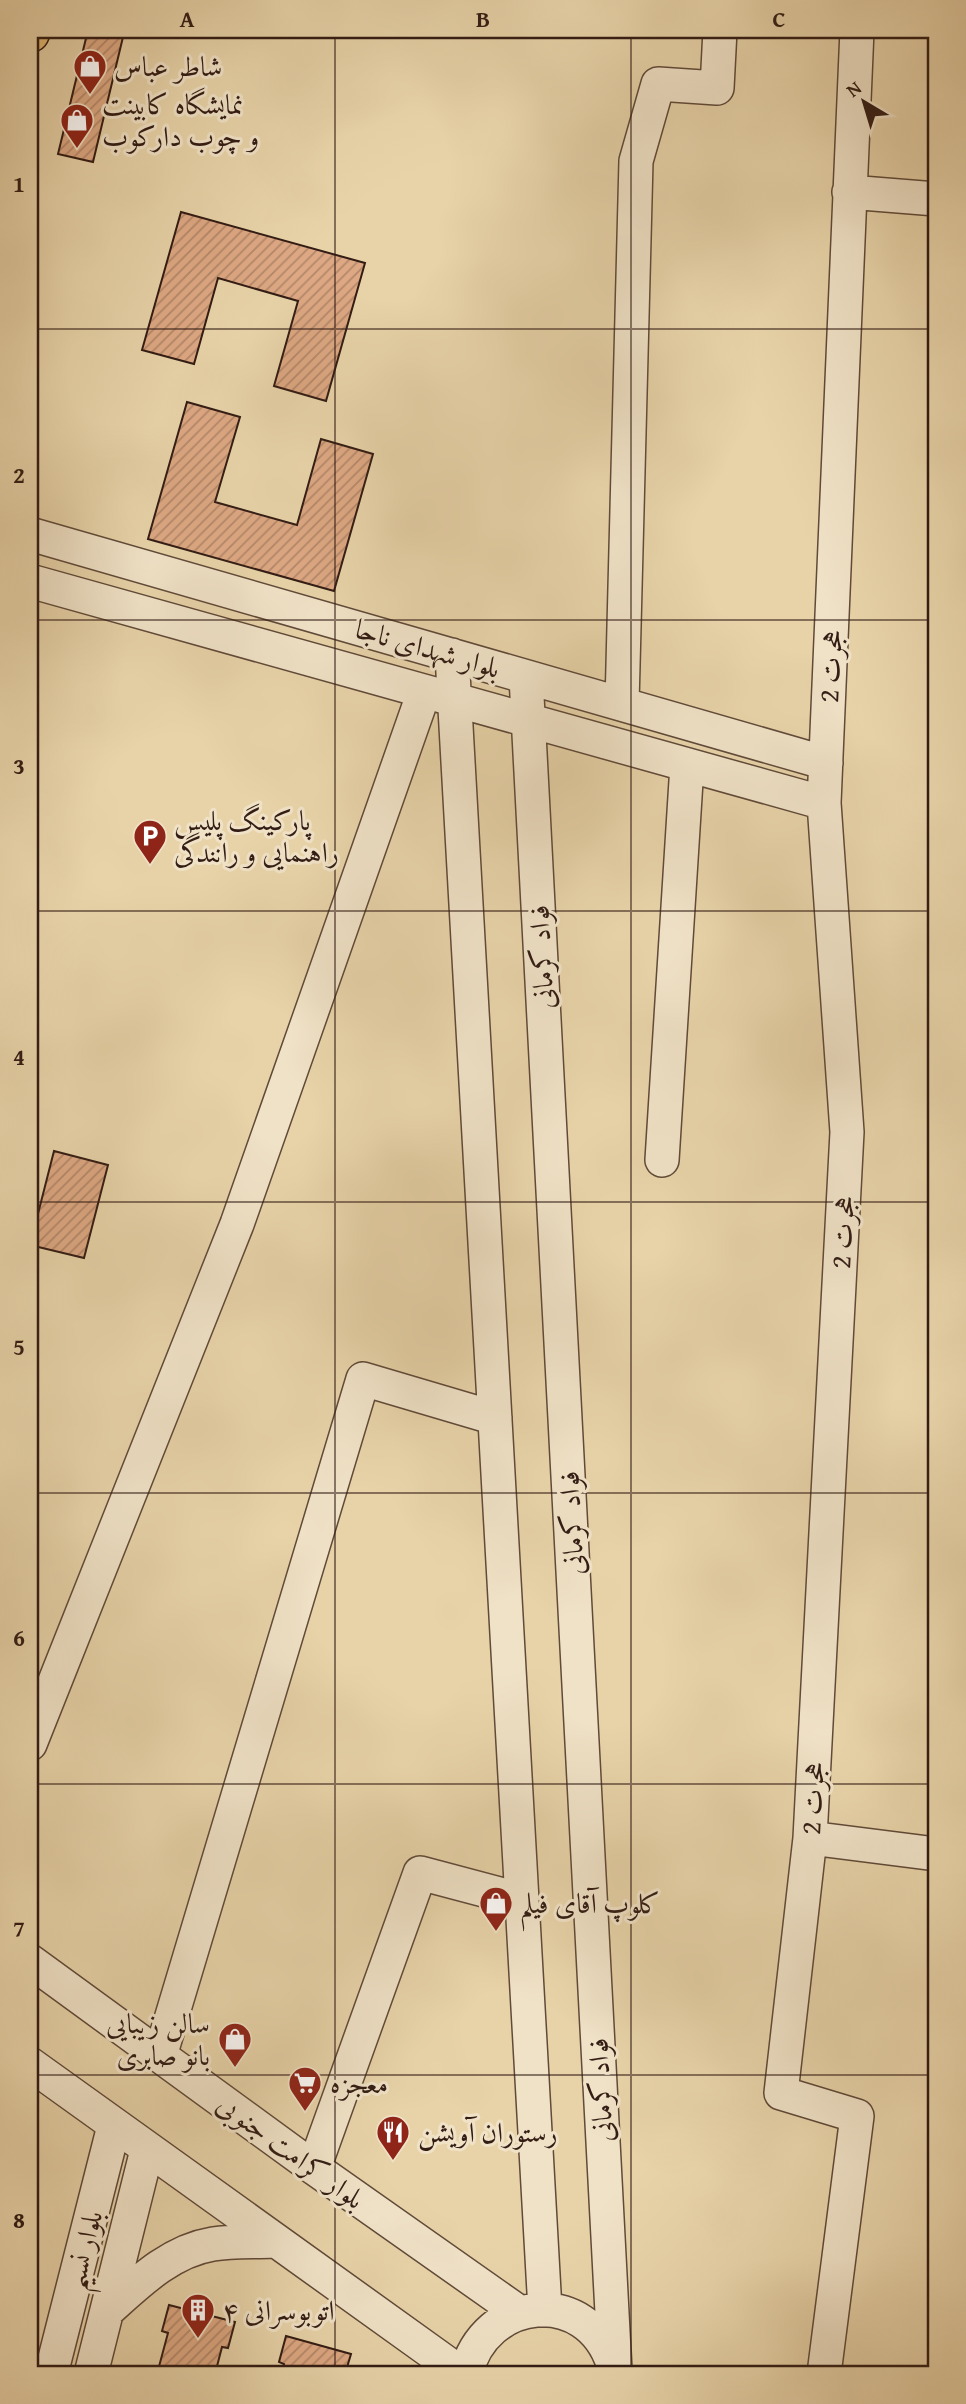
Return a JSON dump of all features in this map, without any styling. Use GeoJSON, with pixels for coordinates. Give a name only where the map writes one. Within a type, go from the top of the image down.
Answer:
{"type":"FeatureCollection","features":[{"type":"Feature","properties":{"kind":"street"},"geometry":{"type":"LineString","coordinates":[[622,704],[636,161],[658,84],[717,88],[720,30]]}},
{"type":"Feature","properties":{"kind":"street","name":"هجرت 2"},"geometry":{"type":"LineString","coordinates":[[824,2374],[857,2116],[781,2093],[810,1838],[847,1132],[824,803],[857,30]]}},
{"type":"Feature","properties":{"kind":"street"},"geometry":{"type":"LineString","coordinates":[[849,192],[936,199]]}},
{"type":"Feature","properties":{"kind":"street","name":"بلوار شهدای ناجا"},"geometry":{"type":"LineString","coordinates":[[30,534],[825,763]]}},
{"type":"Feature","properties":{"kind":"street","name":"بلوار شهدای ناجا"},"geometry":{"type":"LineString","coordinates":[[30,581],[824,803]]}},
{"type":"Feature","properties":{"kind":"street"},"geometry":{"type":"LineString","coordinates":[[30,1744],[237,1224],[439,696],[452,655]]}},
{"type":"Feature","properties":{"kind":"street","name":"فواد کرمانی"},"geometry":{"type":"LineString","coordinates":[[526,677],[615,2372]]}},
{"type":"Feature","properties":{"kind":"street"},"geometry":{"type":"LineString","coordinates":[[30,2064],[273,2241],[464,2374],[478,2344],[489,2330],[503,2320],[533,2311],[522,1899],[495,1418],[439,696]]}},
{"type":"Feature","properties":{"kind":"street"},"geometry":{"type":"LineString","coordinates":[[662,1160],[687,765]]}},
{"type":"Feature","properties":{"kind":"street"},"geometry":{"type":"LineString","coordinates":[[160,2056],[363,1379],[495,1418]]}},
{"type":"Feature","properties":{"kind":"street"},"geometry":{"type":"LineString","coordinates":[[810,1838],[936,1854]]}},
{"type":"Feature","properties":{"kind":"street"},"geometry":{"type":"LineString","coordinates":[[314,2168],[420,1873],[522,1899]]}},
{"type":"Feature","properties":{"kind":"street","name":"بلوار کرامت جنوبی"},"geometry":{"type":"LineString","coordinates":[[30,1961],[314,2168],[533,2311],[562,2312],[590,2328],[610,2355],[615,2372]]}},
{"type":"Feature","properties":{"kind":"street","name":"بلوار نسیم"},"geometry":{"type":"LineString","coordinates":[[51,2374],[114,2126]]}},
{"type":"Feature","properties":{"kind":"street","name":"بلوار نسیم"},"geometry":{"type":"LineString","coordinates":[[91,2374],[147,2150]]}},
{"type":"Feature","properties":{"kind":"street"},"geometry":{"type":"LineString","coordinates":[[82,2255],[90,2242],[105,2240],[117,2249],[119,2263]]}},
{"type":"Feature","properties":{"kind":"street"},"geometry":{"type":"LineString","coordinates":[[107,2311],[154,2269],[189,2250],[212,2244],[273,2241]]}},
{"type":"Feature","properties":{"kind":"building"},"geometry":{"type":"Polygon","coordinates":[[[88,30],[123,37],[93,162],[58,154],[88,30]]]}},
{"type":"Feature","properties":{"kind":"building"},"geometry":{"type":"Polygon","coordinates":[[[181,212],[365,263],[326,401],[274,386],[298,301],[218,278],[194,364],[142,350],[181,212]]]}},
{"type":"Feature","properties":{"kind":"building"},"geometry":{"type":"Polygon","coordinates":[[[187,402],[240,417],[215,502],[297,525],[321,439],[373,454],[334,591],[148,539],[187,402]]]}},
{"type":"Feature","properties":{"kind":"building"},"geometry":{"type":"Polygon","coordinates":[[[54,1151],[108,1165],[84,1258],[30,1245],[54,1151]]]}},
{"type":"Feature","properties":{"kind":"building","name":"اتوبوسرانی ۴"},"geometry":{"type":"Polygon","coordinates":[[[169,2305],[235,2322],[228,2348],[222,2347],[215,2374],[157,2374],[168,2333],[162,2331],[169,2305]]]}},
{"type":"Feature","properties":{"kind":"building"},"geometry":{"type":"Polygon","coordinates":[[[286,2336],[351,2354],[345,2374],[282,2374],[284,2364],[279,2362],[286,2336]]]}},
{"type":"Feature","properties":{"kind":"place","name":"شاطر عباس"},"geometry":{"type":"Point","coordinates":[90,96]}},
{"type":"Feature","properties":{"kind":"place","name":"نمایشگاه کابینت و چوب دارکوب"},"geometry":{"type":"Point","coordinates":[77,150]}},
{"type":"Feature","properties":{"kind":"place","name":"پارکینگ پلیس راهنمایی و رانندگی"},"geometry":{"type":"Point","coordinates":[150,866]}},
{"type":"Feature","properties":{"kind":"place","name":"کلوپ آقای فیلم"},"geometry":{"type":"Point","coordinates":[496,1933]}},
{"type":"Feature","properties":{"kind":"place","name":"سالن زیبایی بانو صابری"},"geometry":{"type":"Point","coordinates":[235,2069]}},
{"type":"Feature","properties":{"kind":"place","name":"معجزه"},"geometry":{"type":"Point","coordinates":[305,2113]}},
{"type":"Feature","properties":{"kind":"place","name":"رستوران آویشن"},"geometry":{"type":"Point","coordinates":[393,2162]}},
{"type":"Feature","properties":{"kind":"place","name":"اتوبوسرانی ۴"},"geometry":{"type":"Point","coordinates":[198,2340]}}]}
